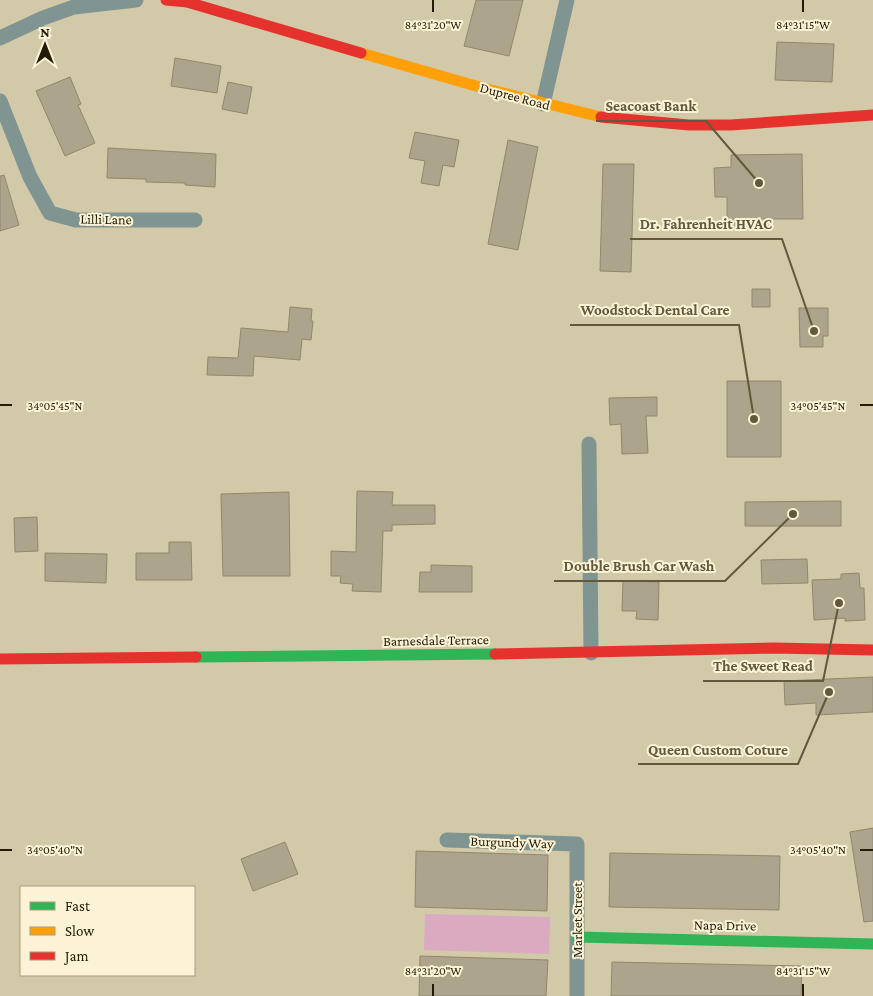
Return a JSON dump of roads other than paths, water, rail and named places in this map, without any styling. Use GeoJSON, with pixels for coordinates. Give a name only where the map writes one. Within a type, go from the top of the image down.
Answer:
{"type":"FeatureCollection","features":[{"type":"Feature","properties":{"kind":"street"},"geometry":{"type":"LineString","coordinates":[[0,38],[73,4],[136,0]]}},
{"type":"Feature","properties":{"kind":"street","name":"Dupree Road"},"geometry":{"type":"LineString","coordinates":[[166,0],[188,1],[543,104],[611,119],[689,125],[731,125],[873,114]]}},
{"type":"Feature","properties":{"kind":"street"},"geometry":{"type":"LineString","coordinates":[[543,104],[567,0]]}},
{"type":"Feature","properties":{"kind":"street","name":"Lilli Lane"},"geometry":{"type":"LineString","coordinates":[[0,101],[30,177],[50,213],[76,220],[195,220]]}},
{"type":"Feature","properties":{"kind":"street"},"geometry":{"type":"LineString","coordinates":[[589,444],[591,653]]}},
{"type":"Feature","properties":{"kind":"street","name":"Barnesdale Terrace"},"geometry":{"type":"LineString","coordinates":[[0,659],[591,653],[774,648],[873,650]]}},
{"type":"Feature","properties":{"kind":"street","name":"Burgundy Way"},"geometry":{"type":"LineString","coordinates":[[447,840],[577,844]]}},
{"type":"Feature","properties":{"kind":"street","name":"Market Street"},"geometry":{"type":"LineString","coordinates":[[577,844],[577,996]]}},
{"type":"Feature","properties":{"kind":"street","name":"Napa Drive"},"geometry":{"type":"LineString","coordinates":[[577,937],[873,944]]}},
{"type":"Feature","properties":{"kind":"place","name":"Seacoast Bank"},"geometry":{"type":"Point","coordinates":[759,183]}},
{"type":"Feature","properties":{"kind":"place","name":"Dr. Fahrenheit HVAC"},"geometry":{"type":"Point","coordinates":[814,331]}},
{"type":"Feature","properties":{"kind":"place","name":"Woodstock Dental Care"},"geometry":{"type":"Point","coordinates":[754,419]}},
{"type":"Feature","properties":{"kind":"place","name":"Double Brush Car Wash"},"geometry":{"type":"Point","coordinates":[793,514]}},
{"type":"Feature","properties":{"kind":"place","name":"The Sweet Read"},"geometry":{"type":"Point","coordinates":[839,603]}},
{"type":"Feature","properties":{"kind":"place","name":"Queen Custom Coture"},"geometry":{"type":"Point","coordinates":[829,692]}}]}
